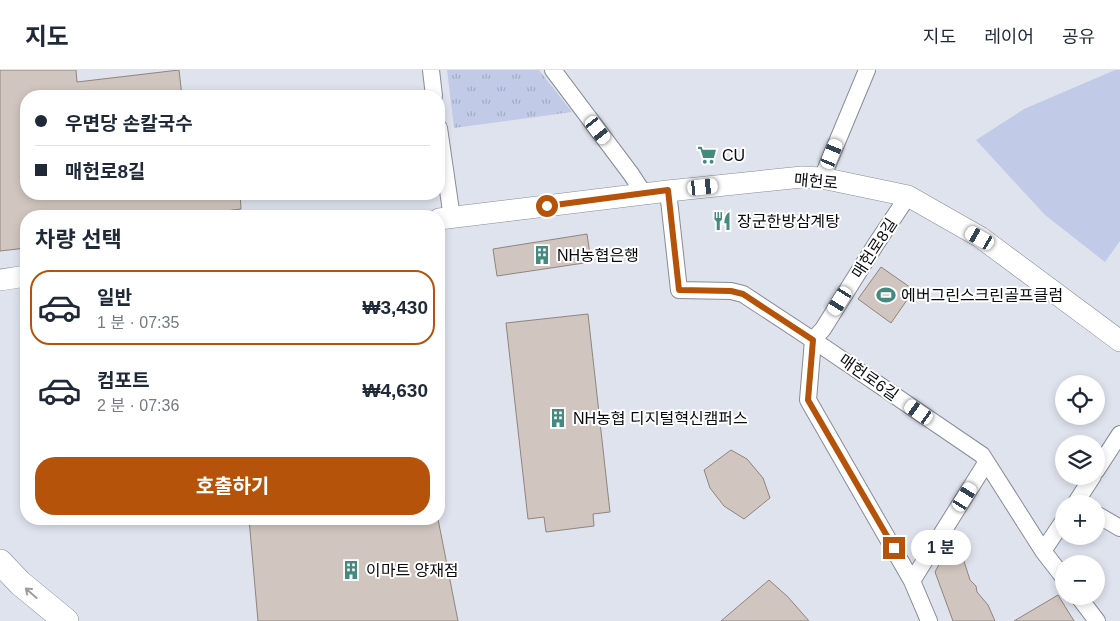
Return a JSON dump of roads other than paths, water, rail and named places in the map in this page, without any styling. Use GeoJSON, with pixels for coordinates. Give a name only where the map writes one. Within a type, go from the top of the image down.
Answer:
{"type":"FeatureCollection","features":[{"type":"Feature","properties":{"kind":"highway"},"geometry":{"type":"LineString","coordinates":[[0,562],[20,583],[66,621]]}},
{"type":"Feature","properties":{"kind":"main road","name":"매헌로"},"geometry":{"type":"LineString","coordinates":[[445,218],[668,190],[802,176],[822,178],[908,196],[980,238],[1120,341]]}},
{"type":"Feature","properties":{"kind":"main road"},"geometry":{"type":"LineString","coordinates":[[0,280],[20,277]]}},
{"type":"Feature","properties":{"kind":"street"},"geometry":{"type":"LineString","coordinates":[[430,70],[433,90]]}},
{"type":"Feature","properties":{"kind":"street"},"geometry":{"type":"LineString","coordinates":[[552,70],[644,194]]}},
{"type":"Feature","properties":{"kind":"street"},"geometry":{"type":"LineString","coordinates":[[822,178],[867,70]]}},
{"type":"Feature","properties":{"kind":"street","name":"매헌로6길"},"geometry":{"type":"LineString","coordinates":[[668,190],[679,290],[731,291],[743,294],[834,353],[982,456],[1043,551],[1055,566]]}},
{"type":"Feature","properties":{"kind":"street","name":"매헌로8길"},"geometry":{"type":"LineString","coordinates":[[813,340],[823,329],[908,196]]}},
{"type":"Feature","properties":{"kind":"street"},"geometry":{"type":"LineString","coordinates":[[813,340],[808,400],[912,581],[929,621]]}},
{"type":"Feature","properties":{"kind":"street"},"geometry":{"type":"LineString","coordinates":[[1105,456],[1120,434]]}},
{"type":"Feature","properties":{"kind":"street"},"geometry":{"type":"LineString","coordinates":[[912,581],[986,463]]}},
{"type":"Feature","properties":{"kind":"street"},"geometry":{"type":"LineString","coordinates":[[1105,519],[1120,528]]}},
{"type":"Feature","properties":{"kind":"street"},"geometry":{"type":"LineString","coordinates":[[1043,551],[1055,533]]}},
{"type":"Feature","properties":{"kind":"street"},"geometry":{"type":"LineString","coordinates":[[1085,605],[1097,621]]}},
{"type":"Feature","properties":{"kind":"place","name":"CU"},"geometry":{"type":"Point","coordinates":[707,155]}},
{"type":"Feature","properties":{"kind":"place","name":"장군한방삼계탕"},"geometry":{"type":"Point","coordinates":[722,221]}},
{"type":"Feature","properties":{"kind":"place","name":"NH농협은행"},"geometry":{"type":"Point","coordinates":[542,255]}},
{"type":"Feature","properties":{"kind":"place","name":"에버그린스크린골프클럼"},"geometry":{"type":"Point","coordinates":[886,295]}},
{"type":"Feature","properties":{"kind":"place","name":"NH농협 디지털혁신캠퍼스"},"geometry":{"type":"Point","coordinates":[558,418]}},
{"type":"Feature","properties":{"kind":"place","name":"이마트 양재점"},"geometry":{"type":"Point","coordinates":[351,570]}}]}
